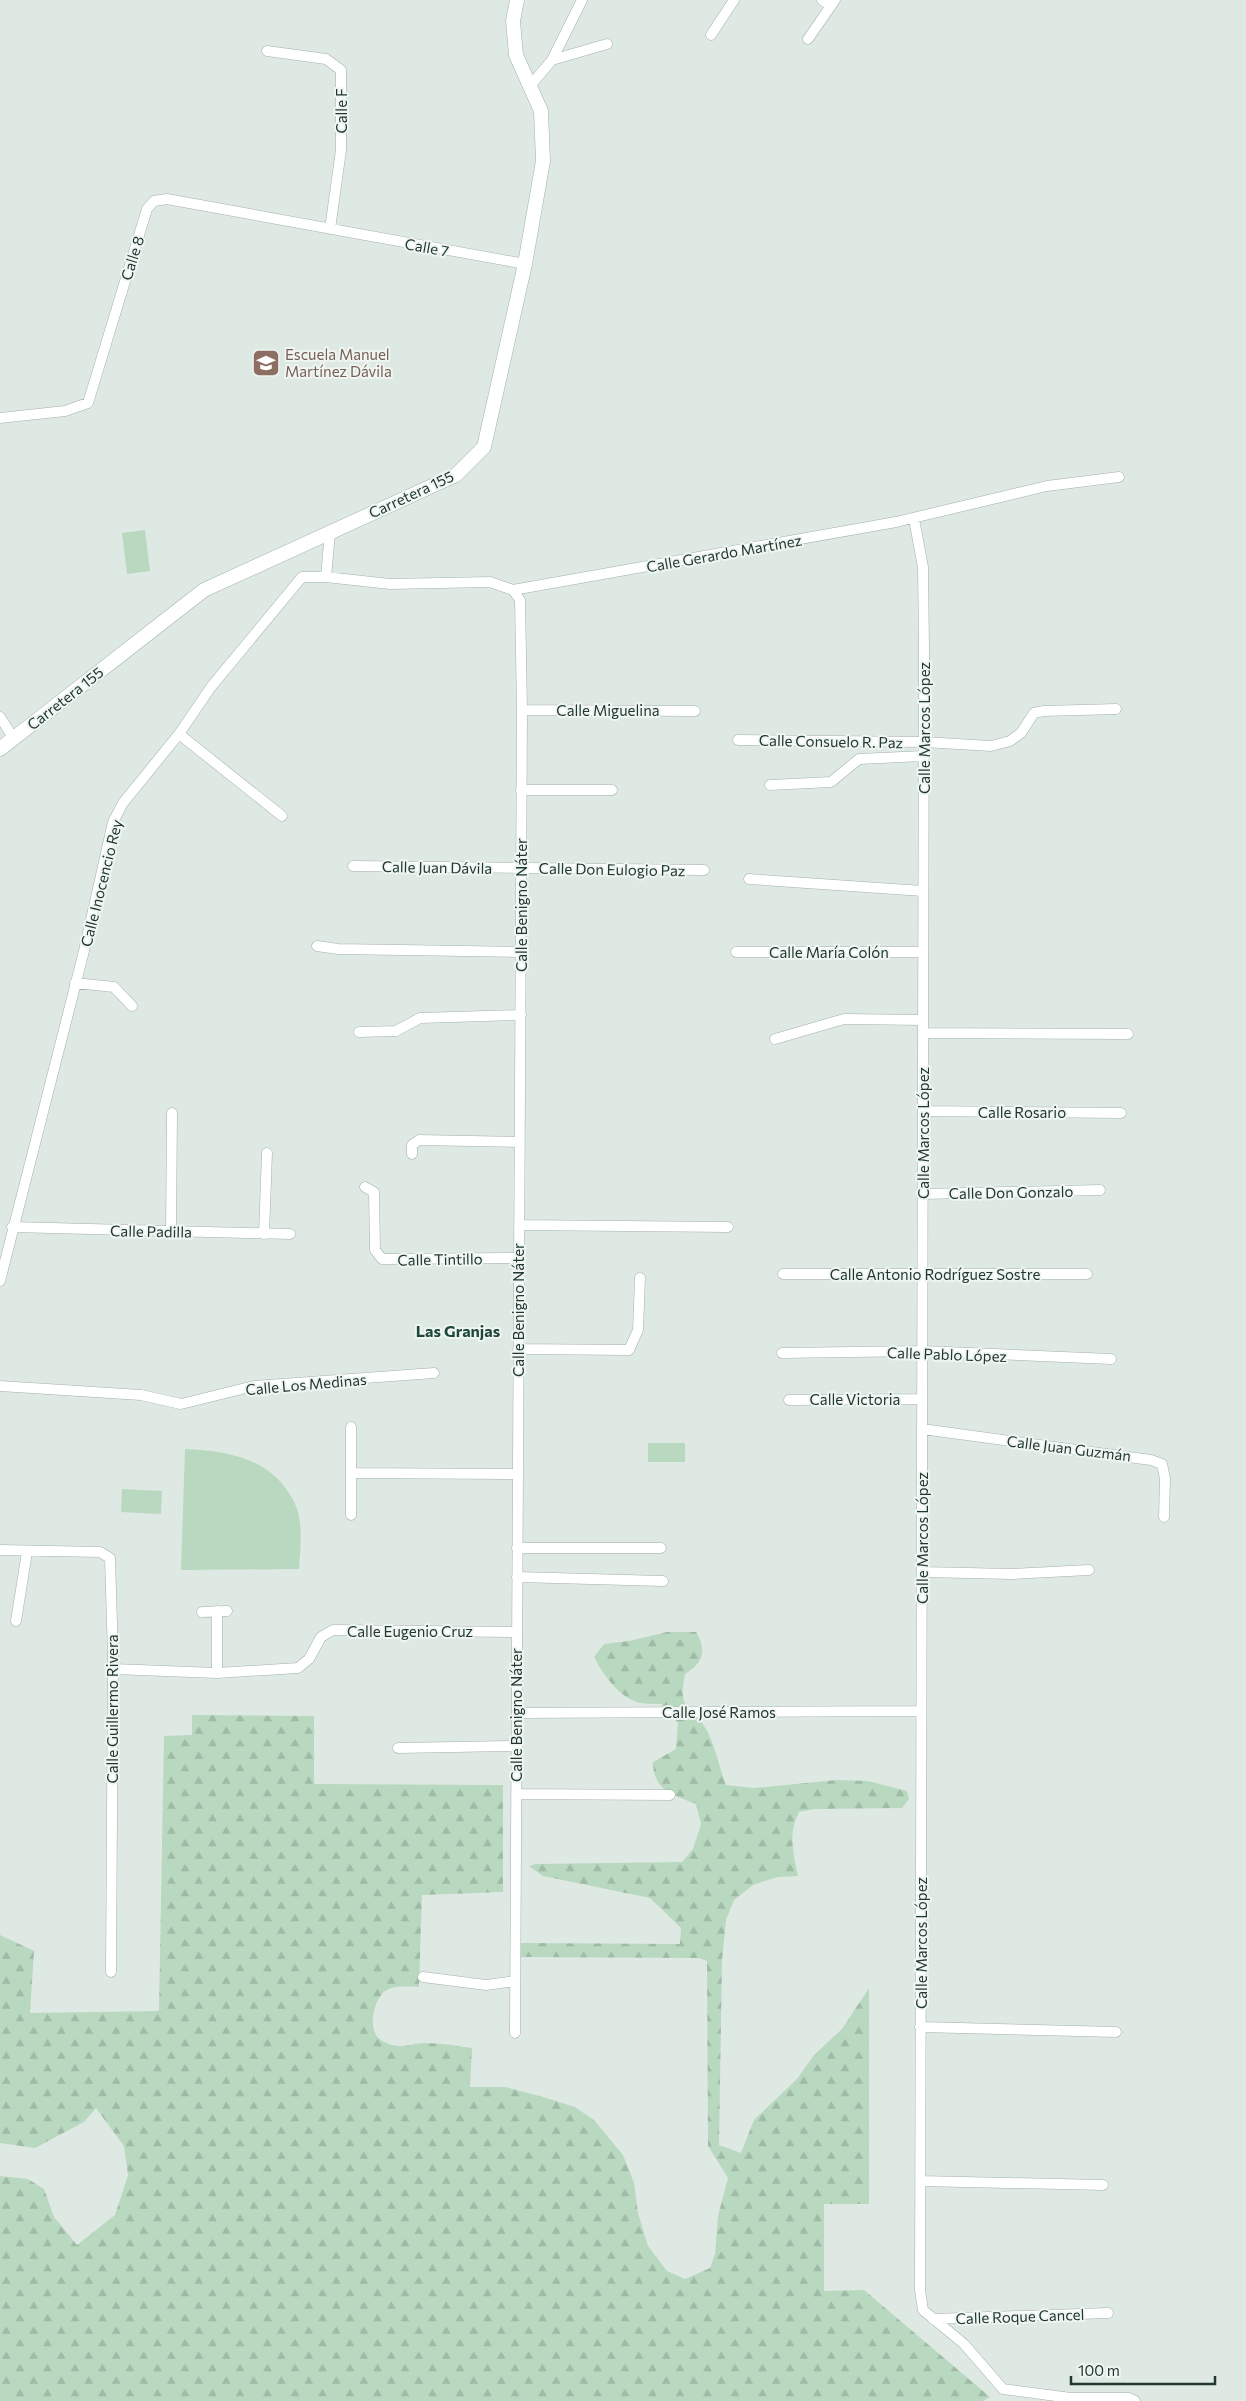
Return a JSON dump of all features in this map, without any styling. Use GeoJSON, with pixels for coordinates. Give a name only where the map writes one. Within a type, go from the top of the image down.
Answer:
{"type":"FeatureCollection","features":[{"type":"Feature","properties":{"kind":"street","name":"Carretera 155"},"geometry":{"type":"LineString","coordinates":[[0,749],[204,590],[456,475],[484,447],[525,264],[543,161],[541,110],[516,55],[513,21],[517,0]]}},
{"type":"Feature","properties":{"kind":"street"},"geometry":{"type":"LineString","coordinates":[[530,86],[552,60],[582,0]]}},
{"type":"Feature","properties":{"kind":"street"},"geometry":{"type":"LineString","coordinates":[[711,35],[734,0]]}},
{"type":"Feature","properties":{"kind":"street"},"geometry":{"type":"LineString","coordinates":[[808,39],[833,3],[822,0]]}},
{"type":"Feature","properties":{"kind":"street"},"geometry":{"type":"LineString","coordinates":[[552,60],[607,44]]}},
{"type":"Feature","properties":{"kind":"street","name":"Calle F"},"geometry":{"type":"LineString","coordinates":[[268,51],[326,59],[341,70],[341,150],[330,229]]}},
{"type":"Feature","properties":{"kind":"street","name":"Calle 8"},"geometry":{"type":"LineString","coordinates":[[0,418],[65,411],[88,403],[147,209],[154,201],[167,199],[330,229]]}},
{"type":"Feature","properties":{"kind":"street","name":"Calle 7"},"geometry":{"type":"LineString","coordinates":[[330,229],[525,264]]}},
{"type":"Feature","properties":{"kind":"street","name":"Calle Gerardo Martínez"},"geometry":{"type":"LineString","coordinates":[[326,577],[390,584],[490,582],[513,590],[914,519],[1047,486],[1119,477]]}},
{"type":"Feature","properties":{"kind":"street","name":"Calle Marcos López"},"geometry":{"type":"LineString","coordinates":[[914,519],[923,567],[924,742],[920,2290],[923,2310],[964,2344],[1003,2389],[1071,2398],[1129,2398],[1135,2401]]}},
{"type":"Feature","properties":{"kind":"street"},"geometry":{"type":"LineString","coordinates":[[326,577],[330,532]]}},
{"type":"Feature","properties":{"kind":"street","name":"Calle Inocencio Rey"},"geometry":{"type":"LineString","coordinates":[[0,1281],[12,1227],[75,983],[113,822],[123,803],[179,734],[212,687],[302,577],[326,577]]}},
{"type":"Feature","properties":{"kind":"street","name":"Calle Benigno Náter"},"geometry":{"type":"LineString","coordinates":[[513,590],[520,600],[522,710],[515,2033]]}},
{"type":"Feature","properties":{"kind":"street","name":"Calle Consuelo R. Paz"},"geometry":{"type":"LineString","coordinates":[[738,740],[924,742],[992,746],[1010,741],[1021,732],[1034,713],[1044,711],[1116,709]]}},
{"type":"Feature","properties":{"kind":"street","name":"Calle Miguelina"},"geometry":{"type":"LineString","coordinates":[[522,710],[695,711]]}},
{"type":"Feature","properties":{"kind":"street"},"geometry":{"type":"LineString","coordinates":[[0,717],[14,738]]}},
{"type":"Feature","properties":{"kind":"street"},"geometry":{"type":"LineString","coordinates":[[179,734],[282,816]]}},
{"type":"Feature","properties":{"kind":"street"},"geometry":{"type":"LineString","coordinates":[[770,784],[831,782],[860,758],[924,756]]}},
{"type":"Feature","properties":{"kind":"street"},"geometry":{"type":"LineString","coordinates":[[521,790],[612,790]]}},
{"type":"Feature","properties":{"kind":"street","name":"Calle Juan Dávila"},"geometry":{"type":"LineString","coordinates":[[353,866],[520,868]]}},
{"type":"Feature","properties":{"kind":"street","name":"Calle Don Eulogio Paz"},"geometry":{"type":"LineString","coordinates":[[520,868],[704,870]]}},
{"type":"Feature","properties":{"kind":"street"},"geometry":{"type":"LineString","coordinates":[[750,878],[923,891]]}},
{"type":"Feature","properties":{"kind":"street"},"geometry":{"type":"LineString","coordinates":[[317,946],[338,949],[520,952]]}},
{"type":"Feature","properties":{"kind":"street","name":"Calle María Colón"},"geometry":{"type":"LineString","coordinates":[[736,952],[923,952]]}},
{"type":"Feature","properties":{"kind":"street"},"geometry":{"type":"LineString","coordinates":[[75,983],[114,988],[132,1006]]}},
{"type":"Feature","properties":{"kind":"street"},"geometry":{"type":"LineString","coordinates":[[359,1032],[396,1031],[420,1018],[521,1015]]}},
{"type":"Feature","properties":{"kind":"street"},"geometry":{"type":"LineString","coordinates":[[775,1038],[844,1019],[923,1020]]}},
{"type":"Feature","properties":{"kind":"street"},"geometry":{"type":"LineString","coordinates":[[923,1033],[1128,1034]]}},
{"type":"Feature","properties":{"kind":"street","name":"Calle Rosario"},"geometry":{"type":"LineString","coordinates":[[923,1111],[1122,1113]]}},
{"type":"Feature","properties":{"kind":"street"},"geometry":{"type":"LineString","coordinates":[[171,1231],[172,1113]]}},
{"type":"Feature","properties":{"kind":"street"},"geometry":{"type":"LineString","coordinates":[[412,1154],[412,1145],[419,1140],[520,1142]]}},
{"type":"Feature","properties":{"kind":"street"},"geometry":{"type":"LineString","coordinates":[[264,1234],[267,1152]]}},
{"type":"Feature","properties":{"kind":"street","name":"Calle Tintillo"},"geometry":{"type":"LineString","coordinates":[[365,1187],[374,1192],[375,1250],[382,1259],[518,1258]]}},
{"type":"Feature","properties":{"kind":"street","name":"Calle Don Gonzalo"},"geometry":{"type":"LineString","coordinates":[[923,1194],[1100,1190]]}},
{"type":"Feature","properties":{"kind":"street"},"geometry":{"type":"LineString","coordinates":[[519,1225],[728,1227]]}},
{"type":"Feature","properties":{"kind":"street","name":"Calle Padilla"},"geometry":{"type":"LineString","coordinates":[[12,1227],[290,1234]]}},
{"type":"Feature","properties":{"kind":"street","name":"Calle Antonio Rodríguez Sostre"},"geometry":{"type":"LineString","coordinates":[[783,1274],[1087,1274]]}},
{"type":"Feature","properties":{"kind":"street"},"geometry":{"type":"LineString","coordinates":[[518,1349],[628,1350],[638,1330],[640,1278]]}},
{"type":"Feature","properties":{"kind":"street","name":"Calle Pablo López"},"geometry":{"type":"LineString","coordinates":[[782,1353],[922,1351],[1111,1359]]}},
{"type":"Feature","properties":{"kind":"street","name":"Calle Los Medinas"},"geometry":{"type":"LineString","coordinates":[[0,1386],[141,1395],[181,1404],[254,1386],[434,1373]]}},
{"type":"Feature","properties":{"kind":"street","name":"Calle Victoria"},"geometry":{"type":"LineString","coordinates":[[789,1400],[922,1399]]}},
{"type":"Feature","properties":{"kind":"street"},"geometry":{"type":"LineString","coordinates":[[350,1428],[351,1514]]}},
{"type":"Feature","properties":{"kind":"street","name":"Calle Juan Guzmán"},"geometry":{"type":"LineString","coordinates":[[922,1429],[1151,1460],[1162,1464],[1165,1479],[1164,1517]]}},
{"type":"Feature","properties":{"kind":"street"},"geometry":{"type":"LineString","coordinates":[[351,1473],[518,1474]]}},
{"type":"Feature","properties":{"kind":"street"},"geometry":{"type":"LineString","coordinates":[[517,1548],[661,1548]]}},
{"type":"Feature","properties":{"kind":"street","name":"Calle Guillermo Rivera"},"geometry":{"type":"LineString","coordinates":[[0,1550],[100,1552],[110,1558],[113,1669],[111,1972]]}},
{"type":"Feature","properties":{"kind":"street"},"geometry":{"type":"LineString","coordinates":[[16,1621],[27,1552]]}},
{"type":"Feature","properties":{"kind":"street"},"geometry":{"type":"LineString","coordinates":[[922,1572],[1012,1574],[1089,1570]]}},
{"type":"Feature","properties":{"kind":"street"},"geometry":{"type":"LineString","coordinates":[[517,1577],[663,1581]]}},
{"type":"Feature","properties":{"kind":"street"},"geometry":{"type":"LineString","coordinates":[[202,1612],[222,1611],[217,1673]]}},
{"type":"Feature","properties":{"kind":"street","name":"Calle Eugenio Cruz"},"geometry":{"type":"LineString","coordinates":[[113,1669],[217,1673],[298,1668],[309,1659],[321,1637],[334,1630],[516,1632]]}},
{"type":"Feature","properties":{"kind":"street","name":"Calle José Ramos"},"geometry":{"type":"LineString","coordinates":[[517,1714],[921,1711]]}},
{"type":"Feature","properties":{"kind":"street"},"geometry":{"type":"LineString","coordinates":[[398,1748],[516,1746]]}},
{"type":"Feature","properties":{"kind":"street"},"geometry":{"type":"LineString","coordinates":[[516,1794],[670,1795]]}},
{"type":"Feature","properties":{"kind":"street"},"geometry":{"type":"LineString","coordinates":[[423,1976],[486,1985],[515,1981]]}},
{"type":"Feature","properties":{"kind":"street"},"geometry":{"type":"LineString","coordinates":[[920,2027],[1116,2032]]}},
{"type":"Feature","properties":{"kind":"street"},"geometry":{"type":"LineString","coordinates":[[920,2181],[1103,2185]]}},
{"type":"Feature","properties":{"kind":"street","name":"Calle Roque Cancel"},"geometry":{"type":"LineString","coordinates":[[933,2319],[1108,2313]]}},
{"type":"Feature","properties":{"kind":"green space"},"geometry":{"type":"Polygon","coordinates":[[[145,530],[150,571],[127,574],[122,533],[145,530]]]}},
{"type":"Feature","properties":{"kind":"green space"},"geometry":{"type":"Polygon","coordinates":[[[648,1443],[685,1443],[685,1462],[648,1462],[648,1443]]]}},
{"type":"Feature","properties":{"kind":"green space"},"geometry":{"type":"Polygon","coordinates":[[[185,1449],[234,1455],[263,1467],[275,1477],[286,1489],[298,1511],[301,1536],[299,1569],[181,1570],[185,1449]]]}},
{"type":"Feature","properties":{"kind":"green space"},"geometry":{"type":"Polygon","coordinates":[[[122,1489],[162,1491],[161,1514],[121,1512],[122,1489]]]}},
{"type":"Feature","properties":{"kind":"green space"},"geometry":{"type":"Polygon","coordinates":[[[667,1632],[696,1632],[700,1639],[702,1651],[699,1661],[696,1666],[685,1674],[683,1686],[684,1701],[709,1735],[726,1785],[753,1788],[837,1780],[868,1781],[907,1791],[909,1799],[902,1808],[815,1809],[799,1812],[793,1836],[793,1852],[798,1876],[777,1877],[753,1885],[734,1900],[726,1920],[722,1961],[719,2145],[741,2153],[754,2120],[797,2079],[814,2055],[842,2029],[869,1988],[869,2204],[824,2204],[824,2291],[864,2290],[990,2397],[983,2401],[0,2401],[0,2176],[28,2179],[44,2189],[54,2217],[77,2245],[115,2215],[128,2175],[124,2146],[96,2108],[84,2122],[35,2148],[0,2143],[0,1935],[34,1951],[30,2013],[159,2011],[164,1736],[192,1735],[192,1715],[314,1716],[314,1784],[503,1785],[503,1892],[422,1895],[419,1987],[395,1987],[382,1994],[374,2012],[373,2027],[375,2033],[384,2042],[397,2046],[431,2043],[472,2048],[470,2087],[505,2087],[543,2097],[575,2107],[594,2120],[623,2155],[634,2183],[638,2213],[648,2246],[667,2271],[685,2279],[710,2268],[715,2254],[718,2216],[728,2178],[708,2146],[707,1961],[699,1958],[519,1957],[520,1943],[680,1944],[681,1928],[650,1898],[543,1876],[529,1866],[536,1864],[682,1862],[693,1849],[701,1824],[696,1804],[666,1790],[656,1779],[654,1771],[653,1762],[676,1749],[678,1723],[661,1704],[637,1702],[624,1695],[606,1677],[594,1657],[604,1644],[629,1641],[667,1632]]]}},
{"type":"Feature","properties":{"kind":"place","name":"Escuela Manuel Martínez Dávila"},"geometry":{"type":"Point","coordinates":[266,363]}},
{"type":"Feature","properties":{"kind":"district","name":"Las Granjas"},"geometry":{"type":"Point","coordinates":[458,1330]}}]}
